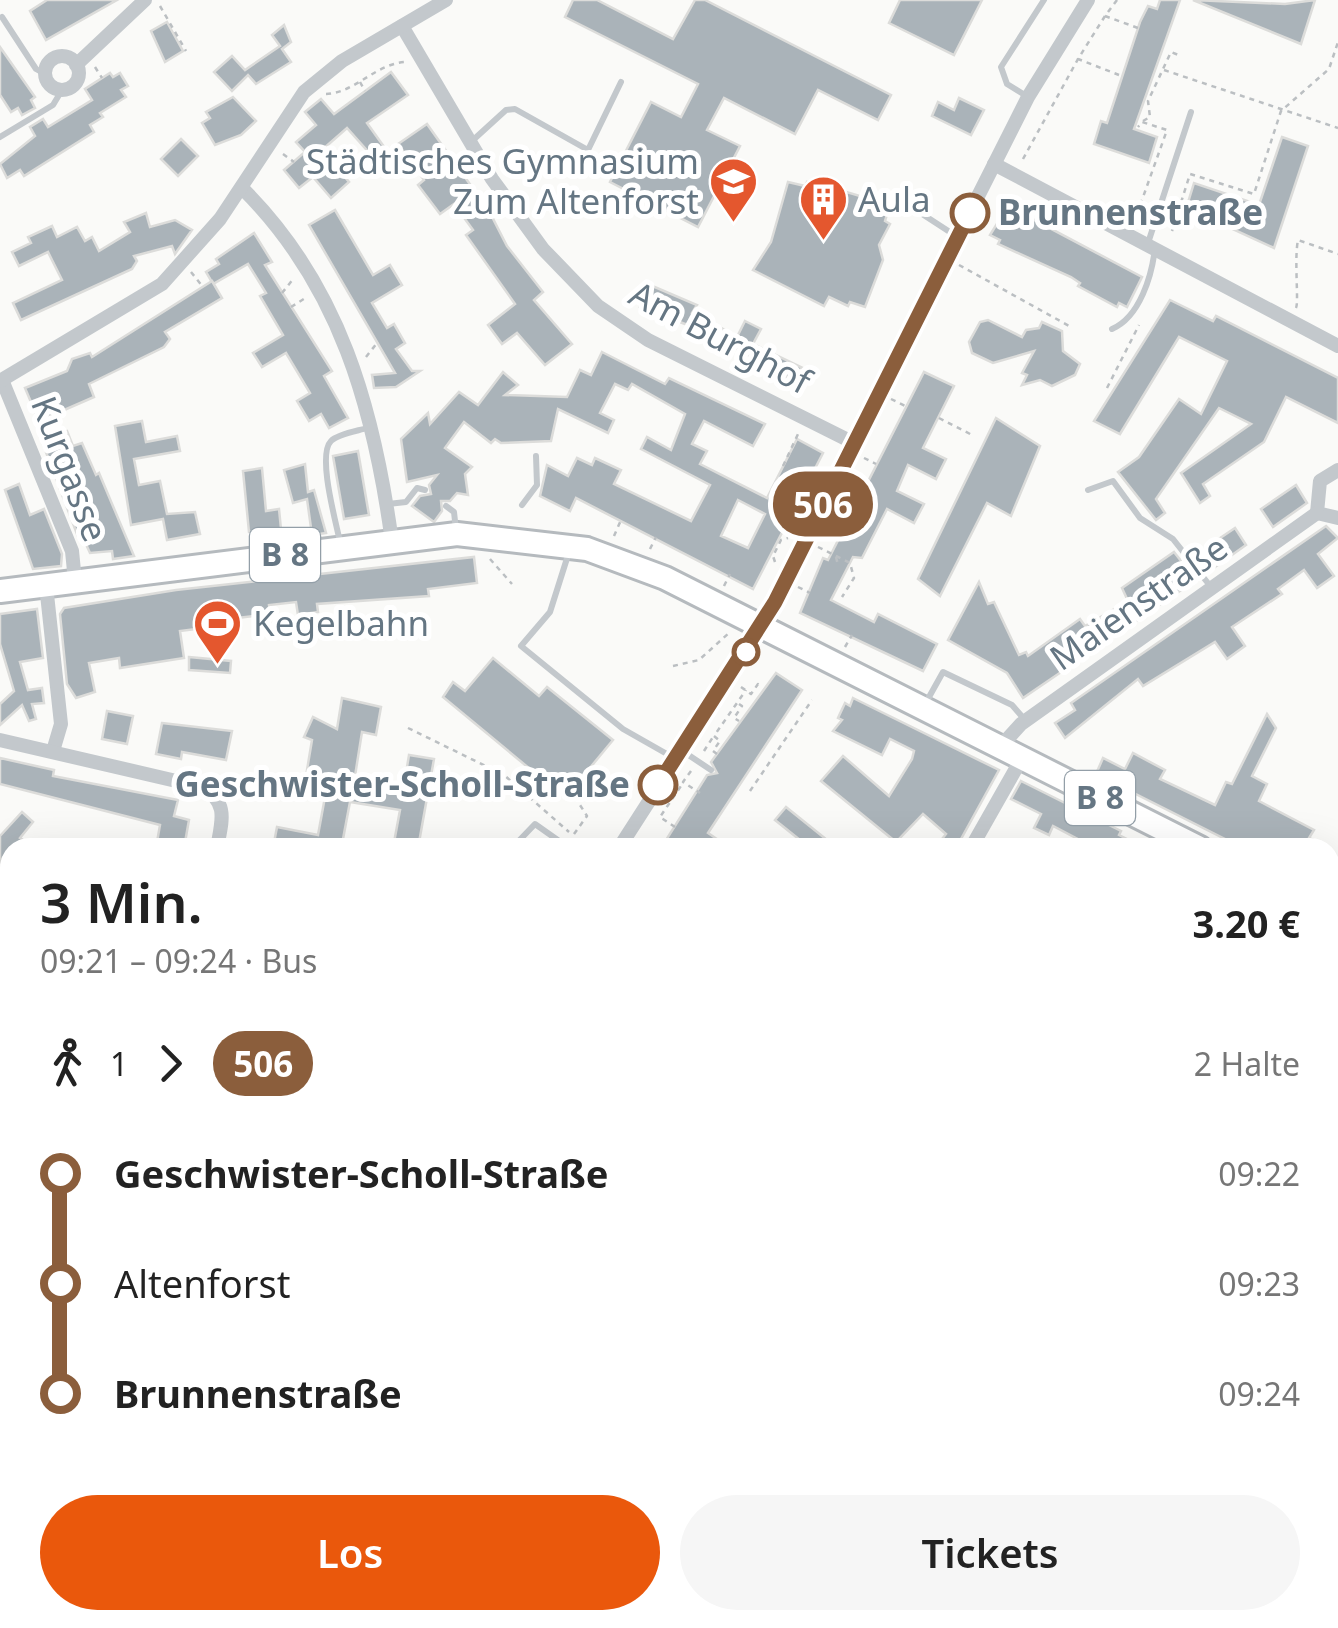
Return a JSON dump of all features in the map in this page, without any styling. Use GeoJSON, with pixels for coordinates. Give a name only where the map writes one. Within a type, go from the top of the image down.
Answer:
{"type":"FeatureCollection","features":[{"type":"Feature","properties":{"kind":"main road","name":"B 8"},"geometry":{"type":"LineString","coordinates":[[0,591],[457,534],[571,546],[654,573],[1177,838]]}},
{"type":"Feature","properties":{"kind":"street"},"geometry":{"type":"LineString","coordinates":[[76,64],[60,57],[49,63],[45,74],[48,84],[62,90],[76,82],[76,64],[145,0]]}},
{"type":"Feature","properties":{"kind":"street"},"geometry":{"type":"LineString","coordinates":[[1,380],[147,294],[184,263],[242,188],[292,104],[314,83],[446,0]]}},
{"type":"Feature","properties":{"kind":"street"},"geometry":{"type":"LineString","coordinates":[[626,838],[761,627],[800,538],[1028,98],[1088,0]]}},
{"type":"Feature","properties":{"kind":"street","name":"Am Burghof"},"geometry":{"type":"LineString","coordinates":[[402,26],[492,179],[543,249],[598,306],[648,340],[852,442]]}},
{"type":"Feature","properties":{"kind":"street"},"geometry":{"type":"LineString","coordinates":[[994,164],[1338,346]]}},
{"type":"Feature","properties":{"kind":"street"},"geometry":{"type":"LineString","coordinates":[[242,188],[264,210],[308,273],[354,362],[372,426],[392,542]]}},
{"type":"Feature","properties":{"kind":"street","name":"Kurgasse"},"geometry":{"type":"LineString","coordinates":[[1,380],[72,551],[75,581]]}},
{"type":"Feature","properties":{"kind":"street"},"geometry":{"type":"LineString","coordinates":[[1338,470],[1320,480],[1317,513],[1338,518]]}},
{"type":"Feature","properties":{"kind":"street","name":"Maienstraße"},"geometry":{"type":"LineString","coordinates":[[977,838],[996,804],[1026,720],[1317,513]]}},
{"type":"Feature","properties":{"kind":"street"},"geometry":{"type":"LineString","coordinates":[[46,585],[61,724],[53,751]]}},
{"type":"Feature","properties":{"kind":"street"},"geometry":{"type":"LineString","coordinates":[[0,740],[186,783],[214,794],[223,814],[219,838]]}},
{"type":"Feature","properties":{"kind":"lane"},"geometry":{"type":"LineString","coordinates":[[1028,98],[1007,84],[1001,68],[1044,0]]}},
{"type":"Feature","properties":{"kind":"lane"},"geometry":{"type":"LineString","coordinates":[[2,17],[36,69],[45,74]]}},
{"type":"Feature","properties":{"kind":"lane"},"geometry":{"type":"LineString","coordinates":[[471,142],[506,110],[515,109],[588,150],[621,82]]}},
{"type":"Feature","properties":{"kind":"lane"},"geometry":{"type":"LineString","coordinates":[[0,137],[53,105],[62,90]]}},
{"type":"Feature","properties":{"kind":"lane"},"geometry":{"type":"LineString","coordinates":[[1112,329],[1131,314],[1152,271],[1152,245],[1191,112]]}},
{"type":"Feature","properties":{"kind":"lane"},"geometry":{"type":"LineString","coordinates":[[896,198],[958,236]]}},
{"type":"Feature","properties":{"kind":"lane"},"geometry":{"type":"LineString","coordinates":[[341,548],[326,468],[327,448],[332,439],[372,426]]}},
{"type":"Feature","properties":{"kind":"lane"},"geometry":{"type":"LineString","coordinates":[[522,505],[539,479],[536,456]]}},
{"type":"Feature","properties":{"kind":"lane"},"geometry":{"type":"LineString","coordinates":[[1088,490],[1113,482],[1140,518],[1173,539],[1212,588]]}},
{"type":"Feature","properties":{"kind":"lane"},"geometry":{"type":"LineString","coordinates":[[387,504],[406,502],[417,488],[426,490]]}},
{"type":"Feature","properties":{"kind":"lane"},"geometry":{"type":"LineString","coordinates":[[446,506],[454,512],[457,534]]}},
{"type":"Feature","properties":{"kind":"lane"},"geometry":{"type":"LineString","coordinates":[[571,546],[550,612],[520,646],[623,729],[711,770]]}},
{"type":"Feature","properties":{"kind":"lane"},"geometry":{"type":"LineString","coordinates":[[924,707],[943,672],[1012,706],[1026,720]]}},
{"type":"Feature","properties":{"kind":"lane"},"geometry":{"type":"LineString","coordinates":[[522,838],[535,824],[555,838]]}},
{"type":"Feature","properties":{"kind":"path"},"geometry":{"type":"LineString","coordinates":[[156,0],[186,50]]}},
{"type":"Feature","properties":{"kind":"path"},"geometry":{"type":"LineString","coordinates":[[1014,174],[1078,59],[1117,0]]}},
{"type":"Feature","properties":{"kind":"path"},"geometry":{"type":"LineString","coordinates":[[1106,16],[1138,28]]}},
{"type":"Feature","properties":{"kind":"path"},"geometry":{"type":"LineString","coordinates":[[1254,194],[1281,112],[1330,68],[1338,42]]}},
{"type":"Feature","properties":{"kind":"path"},"geometry":{"type":"LineString","coordinates":[[1137,214],[1167,130],[1140,124],[1150,117],[1147,107],[1171,52],[1181,56]]}},
{"type":"Feature","properties":{"kind":"path"},"geometry":{"type":"LineString","coordinates":[[1078,59],[1119,75]]}},
{"type":"Feature","properties":{"kind":"path"},"geometry":{"type":"LineString","coordinates":[[314,83],[332,94],[389,63],[422,61]]}},
{"type":"Feature","properties":{"kind":"path"},"geometry":{"type":"LineString","coordinates":[[1164,70],[1338,128]]}},
{"type":"Feature","properties":{"kind":"path"},"geometry":{"type":"LineString","coordinates":[[360,81],[365,91]]}},
{"type":"Feature","properties":{"kind":"path"},"geometry":{"type":"LineString","coordinates":[[1268,153],[1276,155]]}},
{"type":"Feature","properties":{"kind":"path"},"geometry":{"type":"LineString","coordinates":[[1172,231],[1190,174],[1254,194],[1261,200]]}},
{"type":"Feature","properties":{"kind":"path"},"geometry":{"type":"LineString","coordinates":[[1217,190],[1219,183]]}},
{"type":"Feature","properties":{"kind":"path"},"geometry":{"type":"LineString","coordinates":[[1290,319],[1300,300],[1293,278],[1298,240],[1338,254]]}},
{"type":"Feature","properties":{"kind":"path"},"geometry":{"type":"LineString","coordinates":[[946,258],[1071,327]]}},
{"type":"Feature","properties":{"kind":"path"},"geometry":{"type":"LineString","coordinates":[[184,263],[202,287]]}},
{"type":"Feature","properties":{"kind":"path"},"geometry":{"type":"LineString","coordinates":[[354,362],[368,356],[377,343]]}},
{"type":"Feature","properties":{"kind":"path"},"geometry":{"type":"LineString","coordinates":[[901,404],[907,407]]}},
{"type":"Feature","properties":{"kind":"path"},"geometry":{"type":"LineString","coordinates":[[939,418],[974,436]]}},
{"type":"Feature","properties":{"kind":"path"},"geometry":{"type":"LineString","coordinates":[[783,466],[806,420]]}},
{"type":"Feature","properties":{"kind":"path"},"geometry":{"type":"LineString","coordinates":[[780,542],[772,556],[777,570],[800,538],[848,562],[854,578],[842,596]]}},
{"type":"Feature","properties":{"kind":"path"},"geometry":{"type":"LineString","coordinates":[[484,552],[512,584]]}},
{"type":"Feature","properties":{"kind":"path"},"geometry":{"type":"LineString","coordinates":[[836,556],[834,561],[839,565],[848,562]]}},
{"type":"Feature","properties":{"kind":"path"},"geometry":{"type":"LineString","coordinates":[[712,586],[731,596]]}},
{"type":"Feature","properties":{"kind":"path"},"geometry":{"type":"LineString","coordinates":[[673,666],[698,660],[719,644]]}},
{"type":"Feature","properties":{"kind":"path"},"geometry":{"type":"LineString","coordinates":[[728,678],[752,694],[758,684],[762,687]]}},
{"type":"Feature","properties":{"kind":"path"},"geometry":{"type":"LineString","coordinates":[[717,754],[712,751],[720,740],[714,736],[746,690]]}},
{"type":"Feature","properties":{"kind":"path"},"geometry":{"type":"LineString","coordinates":[[750,791],[812,700]]}},
{"type":"Feature","properties":{"kind":"path"},"geometry":{"type":"LineString","coordinates":[[737,703],[742,706],[734,718],[739,721]]}},
{"type":"Feature","properties":{"kind":"path"},"geometry":{"type":"LineString","coordinates":[[799,720],[805,724]]}},
{"type":"Feature","properties":{"kind":"path"},"geometry":{"type":"LineString","coordinates":[[408,728],[504,775],[575,838]]}},
{"type":"Feature","properties":{"kind":"path"},"geometry":{"type":"LineString","coordinates":[[783,743],[788,746]]}},
{"type":"Feature","properties":{"kind":"path"},"geometry":{"type":"LineString","coordinates":[[758,780],[763,784]]}},
{"type":"Feature","properties":{"kind":"path"},"geometry":{"type":"LineString","coordinates":[[675,827],[660,817],[684,782]]}},
{"type":"Feature","properties":{"kind":"path"},"geometry":{"type":"LineString","coordinates":[[573,836],[587,816],[580,805]]}},
{"type":"Feature","properties":{"kind":"building"},"geometry":{"type":"Polygon","coordinates":[[[47,0],[117,0],[46,40],[30,11],[47,0]]]}},
{"type":"Feature","properties":{"kind":"building"},"geometry":{"type":"Polygon","coordinates":[[[573,0],[597,0],[673,39],[695,0],[705,0],[891,95],[878,120],[818,90],[795,134],[724,98],[707,130],[740,146],[698,227],[610,182],[651,102],[681,117],[698,84],[565,17],[573,0]]]}},
{"type":"Feature","properties":{"kind":"building"},"geometry":{"type":"Polygon","coordinates":[[[900,0],[982,0],[954,55],[889,23],[900,0]]]}},
{"type":"Feature","properties":{"kind":"building"},"geometry":{"type":"Polygon","coordinates":[[[1160,0],[1180,0],[1134,129],[1157,137],[1149,163],[1094,144],[1101,121],[1107,123],[1140,22],[1148,6],[1157,9],[1160,0]]]}},
{"type":"Feature","properties":{"kind":"building"},"geometry":{"type":"Polygon","coordinates":[[[1193,0],[1285,4],[1315,0],[1301,44],[1193,0]]]}},
{"type":"Feature","properties":{"kind":"building"},"geometry":{"type":"Polygon","coordinates":[[[167,22],[183,51],[165,62],[151,31],[167,22]]]}},
{"type":"Feature","properties":{"kind":"building"},"geometry":{"type":"Polygon","coordinates":[[[284,25],[291,42],[282,49],[291,62],[256,84],[248,75],[232,91],[214,72],[232,56],[245,70],[280,46],[272,35],[284,25]]]}},
{"type":"Feature","properties":{"kind":"building"},"geometry":{"type":"Polygon","coordinates":[[[0,47],[35,97],[31,100],[35,108],[22,115],[18,108],[11,112],[0,95],[0,47]]]}},
{"type":"Feature","properties":{"kind":"building"},"geometry":{"type":"Polygon","coordinates":[[[391,72],[408,95],[367,123],[392,158],[381,166],[347,128],[322,150],[349,182],[331,198],[313,177],[299,188],[284,170],[305,152],[296,142],[316,125],[305,112],[321,99],[334,114],[391,72]]]}},
{"type":"Feature","properties":{"kind":"building"},"geometry":{"type":"Polygon","coordinates":[[[110,73],[113,77],[120,73],[128,86],[121,90],[126,97],[100,113],[103,117],[90,125],[94,132],[24,176],[20,170],[7,178],[0,164],[35,136],[30,127],[43,119],[48,127],[92,100],[85,89],[110,73]]]}},
{"type":"Feature","properties":{"kind":"building"},"geometry":{"type":"Polygon","coordinates":[[[233,97],[256,121],[241,135],[215,145],[202,123],[210,118],[206,112],[233,97]]]}},
{"type":"Feature","properties":{"kind":"building"},"geometry":{"type":"Polygon","coordinates":[[[959,98],[984,110],[971,135],[932,116],[938,102],[954,110],[959,98]]]}},
{"type":"Feature","properties":{"kind":"building"},"geometry":{"type":"Polygon","coordinates":[[[427,124],[489,211],[507,246],[543,292],[534,300],[572,344],[545,365],[517,333],[502,344],[488,325],[515,304],[466,235],[473,230],[454,204],[440,214],[418,185],[424,180],[398,144],[427,124]]]}},
{"type":"Feature","properties":{"kind":"building"},"geometry":{"type":"Polygon","coordinates":[[[1282,137],[1308,146],[1274,248],[1228,227],[1230,223],[1186,209],[1194,183],[1259,205],[1282,137]]]}},
{"type":"Feature","properties":{"kind":"building"},"geometry":{"type":"Polygon","coordinates":[[[181,139],[198,156],[178,176],[161,159],[181,139]]]}},
{"type":"Feature","properties":{"kind":"building","name":"Aula"},"geometry":{"type":"Polygon","coordinates":[[[788,182],[805,186],[807,182],[828,194],[830,187],[890,205],[885,221],[890,224],[879,245],[883,260],[865,307],[850,302],[848,306],[829,297],[824,306],[753,270],[771,242],[788,182]]]}},
{"type":"Feature","properties":{"kind":"building"},"geometry":{"type":"Polygon","coordinates":[[[1008,206],[1142,277],[1127,307],[1119,303],[1117,307],[1078,286],[1080,283],[1071,277],[998,244],[1000,240],[990,235],[1008,206]]]}},
{"type":"Feature","properties":{"kind":"building"},"geometry":{"type":"Polygon","coordinates":[[[335,210],[373,275],[390,265],[402,285],[372,303],[387,328],[394,324],[405,343],[396,349],[412,371],[420,371],[396,387],[374,388],[372,375],[395,373],[309,225],[335,210]]]}},
{"type":"Feature","properties":{"kind":"building"},"geometry":{"type":"Polygon","coordinates":[[[146,213],[150,227],[175,220],[192,230],[175,254],[172,246],[134,256],[137,261],[132,269],[21,320],[13,303],[62,280],[48,252],[19,266],[12,252],[31,243],[28,237],[52,226],[57,237],[77,227],[85,241],[92,237],[99,251],[130,232],[124,222],[146,213]]]}},
{"type":"Feature","properties":{"kind":"building"},"geometry":{"type":"Polygon","coordinates":[[[254,233],[272,262],[265,265],[332,371],[324,376],[348,418],[329,428],[321,414],[309,421],[297,401],[310,393],[286,353],[262,367],[253,353],[283,335],[260,296],[266,293],[248,264],[213,284],[206,272],[219,264],[216,259],[254,233]]]}},
{"type":"Feature","properties":{"kind":"building"},"geometry":{"type":"Polygon","coordinates":[[[212,281],[222,298],[165,332],[170,339],[164,347],[89,384],[94,397],[39,421],[25,388],[67,371],[72,359],[90,353],[92,357],[212,281]]]}},
{"type":"Feature","properties":{"kind":"building"},"geometry":{"type":"Polygon","coordinates":[[[650,285],[697,305],[692,313],[731,333],[722,351],[689,334],[693,327],[640,307],[650,285]]]}},
{"type":"Feature","properties":{"kind":"building"},"geometry":{"type":"Polygon","coordinates":[[[1170,300],[1213,321],[1216,316],[1338,378],[1338,423],[1286,397],[1264,442],[1203,484],[1210,496],[1200,503],[1181,473],[1251,424],[1219,408],[1156,499],[1165,513],[1156,520],[1118,472],[1139,457],[1179,399],[1201,414],[1227,361],[1179,337],[1120,434],[1094,421],[1170,300]]]}},
{"type":"Feature","properties":{"kind":"building"},"geometry":{"type":"Polygon","coordinates":[[[988,320],[1022,337],[1026,330],[1039,328],[1042,322],[1062,331],[1063,351],[1080,364],[1075,375],[1052,386],[1040,380],[1022,385],[1027,375],[1022,373],[1034,351],[993,363],[972,353],[969,342],[980,322],[988,320]]]}},
{"type":"Feature","properties":{"kind":"building"},"geometry":{"type":"Polygon","coordinates":[[[745,321],[761,329],[753,344],[803,368],[778,382],[747,366],[751,357],[732,347],[745,321]]]}},
{"type":"Feature","properties":{"kind":"building"},"geometry":{"type":"Polygon","coordinates":[[[602,352],[665,384],[669,378],[765,424],[753,446],[704,421],[692,444],[707,451],[700,464],[767,498],[797,439],[823,453],[753,589],[576,498],[570,511],[540,496],[547,465],[568,476],[577,458],[592,465],[595,458],[621,470],[614,484],[691,521],[710,485],[641,449],[647,437],[671,450],[685,414],[632,384],[628,390],[615,384],[600,413],[614,420],[608,433],[558,409],[551,441],[501,443],[495,439],[491,443],[464,422],[445,448],[472,467],[465,474],[468,495],[457,493],[450,501],[441,501],[442,511],[434,522],[412,506],[420,496],[431,494],[429,485],[437,475],[407,482],[401,439],[428,413],[430,424],[459,392],[478,405],[503,372],[518,385],[505,395],[567,397],[580,370],[591,375],[602,352]],[[738,500],[721,536],[748,548],[765,514],[738,500]]]}},
{"type":"Feature","properties":{"kind":"building"},"geometry":{"type":"Polygon","coordinates":[[[924,372],[954,386],[923,448],[946,459],[936,479],[908,465],[897,491],[924,504],[914,523],[887,509],[862,558],[853,557],[831,600],[874,622],[878,614],[937,644],[923,671],[800,613],[823,558],[828,560],[924,372]]]}},
{"type":"Feature","properties":{"kind":"building"},"geometry":{"type":"Polygon","coordinates":[[[996,418],[1040,446],[1011,516],[987,503],[940,596],[918,579],[996,418]]]}},
{"type":"Feature","properties":{"kind":"building"},"geometry":{"type":"Polygon","coordinates":[[[142,421],[146,442],[177,436],[180,451],[134,459],[139,485],[160,481],[167,514],[195,512],[200,534],[167,540],[163,519],[131,525],[115,426],[142,421]]]}},
{"type":"Feature","properties":{"kind":"building"},"geometry":{"type":"Polygon","coordinates":[[[67,431],[73,446],[82,443],[96,475],[99,473],[134,556],[113,559],[112,551],[90,553],[79,529],[77,534],[44,447],[49,445],[45,437],[67,431]]]}},
{"type":"Feature","properties":{"kind":"building"},"geometry":{"type":"Polygon","coordinates":[[[358,451],[369,515],[344,519],[333,456],[358,451]]]}},
{"type":"Feature","properties":{"kind":"building"},"geometry":{"type":"Polygon","coordinates":[[[305,464],[308,492],[314,490],[326,533],[312,535],[307,499],[293,503],[284,470],[305,464]]]}},
{"type":"Feature","properties":{"kind":"building"},"geometry":{"type":"Polygon","coordinates":[[[262,468],[266,511],[279,509],[281,529],[249,532],[243,471],[262,468]]]}},
{"type":"Feature","properties":{"kind":"building"},"geometry":{"type":"Polygon","coordinates":[[[19,484],[30,515],[44,509],[62,554],[61,566],[33,569],[5,490],[19,484]]]}},
{"type":"Feature","properties":{"kind":"building"},"geometry":{"type":"Polygon","coordinates":[[[1296,485],[1307,503],[1273,527],[1261,509],[1296,485]]]}},
{"type":"Feature","properties":{"kind":"building"},"geometry":{"type":"Polygon","coordinates":[[[1326,526],[1338,538],[1318,554],[1334,576],[1317,588],[1304,570],[1278,589],[1282,594],[1232,627],[1245,646],[1227,659],[1215,642],[1143,686],[1138,679],[1065,738],[1055,723],[1075,710],[1071,703],[1326,526]]]}},
{"type":"Feature","properties":{"kind":"building"},"geometry":{"type":"Polygon","coordinates":[[[1235,528],[1246,545],[1208,572],[1195,555],[1235,528]]]}},
{"type":"Feature","properties":{"kind":"building"},"geometry":{"type":"Polygon","coordinates":[[[1174,552],[1196,580],[1023,698],[1007,673],[948,640],[979,582],[988,604],[994,602],[1019,655],[1026,652],[1028,656],[1080,619],[1085,626],[1128,601],[1122,588],[1174,552]]]}},
{"type":"Feature","properties":{"kind":"building"},"geometry":{"type":"Polygon","coordinates":[[[474,557],[477,583],[428,589],[429,596],[317,604],[318,612],[298,615],[296,602],[269,605],[270,614],[203,622],[204,628],[180,631],[184,658],[120,668],[119,658],[89,663],[95,692],[76,698],[67,684],[60,614],[64,608],[176,590],[474,557]]]}},
{"type":"Feature","properties":{"kind":"building"},"geometry":{"type":"Polygon","coordinates":[[[37,609],[43,658],[20,662],[28,690],[42,688],[44,703],[32,704],[36,719],[29,721],[22,705],[0,725],[0,704],[14,691],[0,644],[0,614],[37,609]]]}},
{"type":"Feature","properties":{"kind":"building"},"geometry":{"type":"Polygon","coordinates":[[[189,657],[231,661],[230,673],[189,670],[189,657]]]}},
{"type":"Feature","properties":{"kind":"building"},"geometry":{"type":"Polygon","coordinates":[[[493,658],[539,696],[547,687],[613,740],[565,798],[443,697],[453,682],[465,691],[493,658]]]}},
{"type":"Feature","properties":{"kind":"building"},"geometry":{"type":"Polygon","coordinates":[[[776,673],[802,690],[708,833],[715,838],[667,838],[707,775],[717,773],[711,762],[776,673]]]}},
{"type":"Feature","properties":{"kind":"building"},"geometry":{"type":"Polygon","coordinates":[[[342,698],[381,707],[376,735],[362,732],[355,776],[404,785],[409,755],[434,759],[420,838],[395,838],[400,810],[350,802],[343,838],[275,838],[277,827],[318,835],[327,786],[305,782],[312,740],[304,737],[313,717],[337,729],[342,698]]]}},
{"type":"Feature","properties":{"kind":"building"},"geometry":{"type":"Polygon","coordinates":[[[853,698],[999,770],[962,838],[943,838],[946,834],[923,814],[900,838],[891,838],[821,781],[843,756],[889,796],[912,759],[914,751],[890,739],[882,755],[833,731],[842,720],[838,718],[845,703],[850,706],[853,698]]]}},
{"type":"Feature","properties":{"kind":"building"},"geometry":{"type":"Polygon","coordinates":[[[107,711],[133,716],[127,744],[102,739],[107,711]]]}},
{"type":"Feature","properties":{"kind":"building"},"geometry":{"type":"Polygon","coordinates":[[[1267,714],[1276,728],[1252,776],[1267,784],[1259,801],[1314,830],[1309,838],[1223,838],[1096,774],[1103,758],[1125,769],[1133,753],[1165,770],[1160,779],[1215,805],[1226,782],[1232,784],[1267,714]]]}},
{"type":"Feature","properties":{"kind":"building"},"geometry":{"type":"Polygon","coordinates":[[[162,723],[232,731],[226,760],[182,752],[181,759],[156,754],[162,723]]]}},
{"type":"Feature","properties":{"kind":"building"},"geometry":{"type":"Polygon","coordinates":[[[0,758],[54,770],[53,776],[178,800],[174,816],[189,820],[186,838],[158,838],[160,825],[0,784],[0,758]]]}},
{"type":"Feature","properties":{"kind":"building"},"geometry":{"type":"Polygon","coordinates":[[[1021,781],[1121,831],[1119,835],[1125,838],[1076,838],[1053,826],[1049,835],[1034,828],[1041,814],[1011,799],[1021,781]]]}},
{"type":"Feature","properties":{"kind":"building"},"geometry":{"type":"Polygon","coordinates":[[[786,807],[825,838],[798,838],[775,820],[786,807]]]}},
{"type":"Feature","properties":{"kind":"building"},"geometry":{"type":"Polygon","coordinates":[[[22,812],[33,822],[20,838],[0,836],[22,812]]]}},
{"type":"Feature","properties":{"kind":"bus line","name":"506"},"geometry":{"type":"LineString","coordinates":[[658,785],[775,602],[970,213]]}},
{"type":"Feature","properties":{"kind":"place","name":"Brunnenstraße"},"geometry":{"type":"Point","coordinates":[970,213]}},
{"type":"Feature","properties":{"kind":"place","name":"Städtisches Gymnasium Zum Altenforst"},"geometry":{"type":"Point","coordinates":[734,224]}},
{"type":"Feature","properties":{"kind":"place","name":"Aula"},"geometry":{"type":"Point","coordinates":[823,242]}},
{"type":"Feature","properties":{"kind":"place","name":"Kegelbahn"},"geometry":{"type":"Point","coordinates":[218,666]}},
{"type":"Feature","properties":{"kind":"place","name":"Geschwister-Scholl-Straße"},"geometry":{"type":"Point","coordinates":[658,785]}}]}
